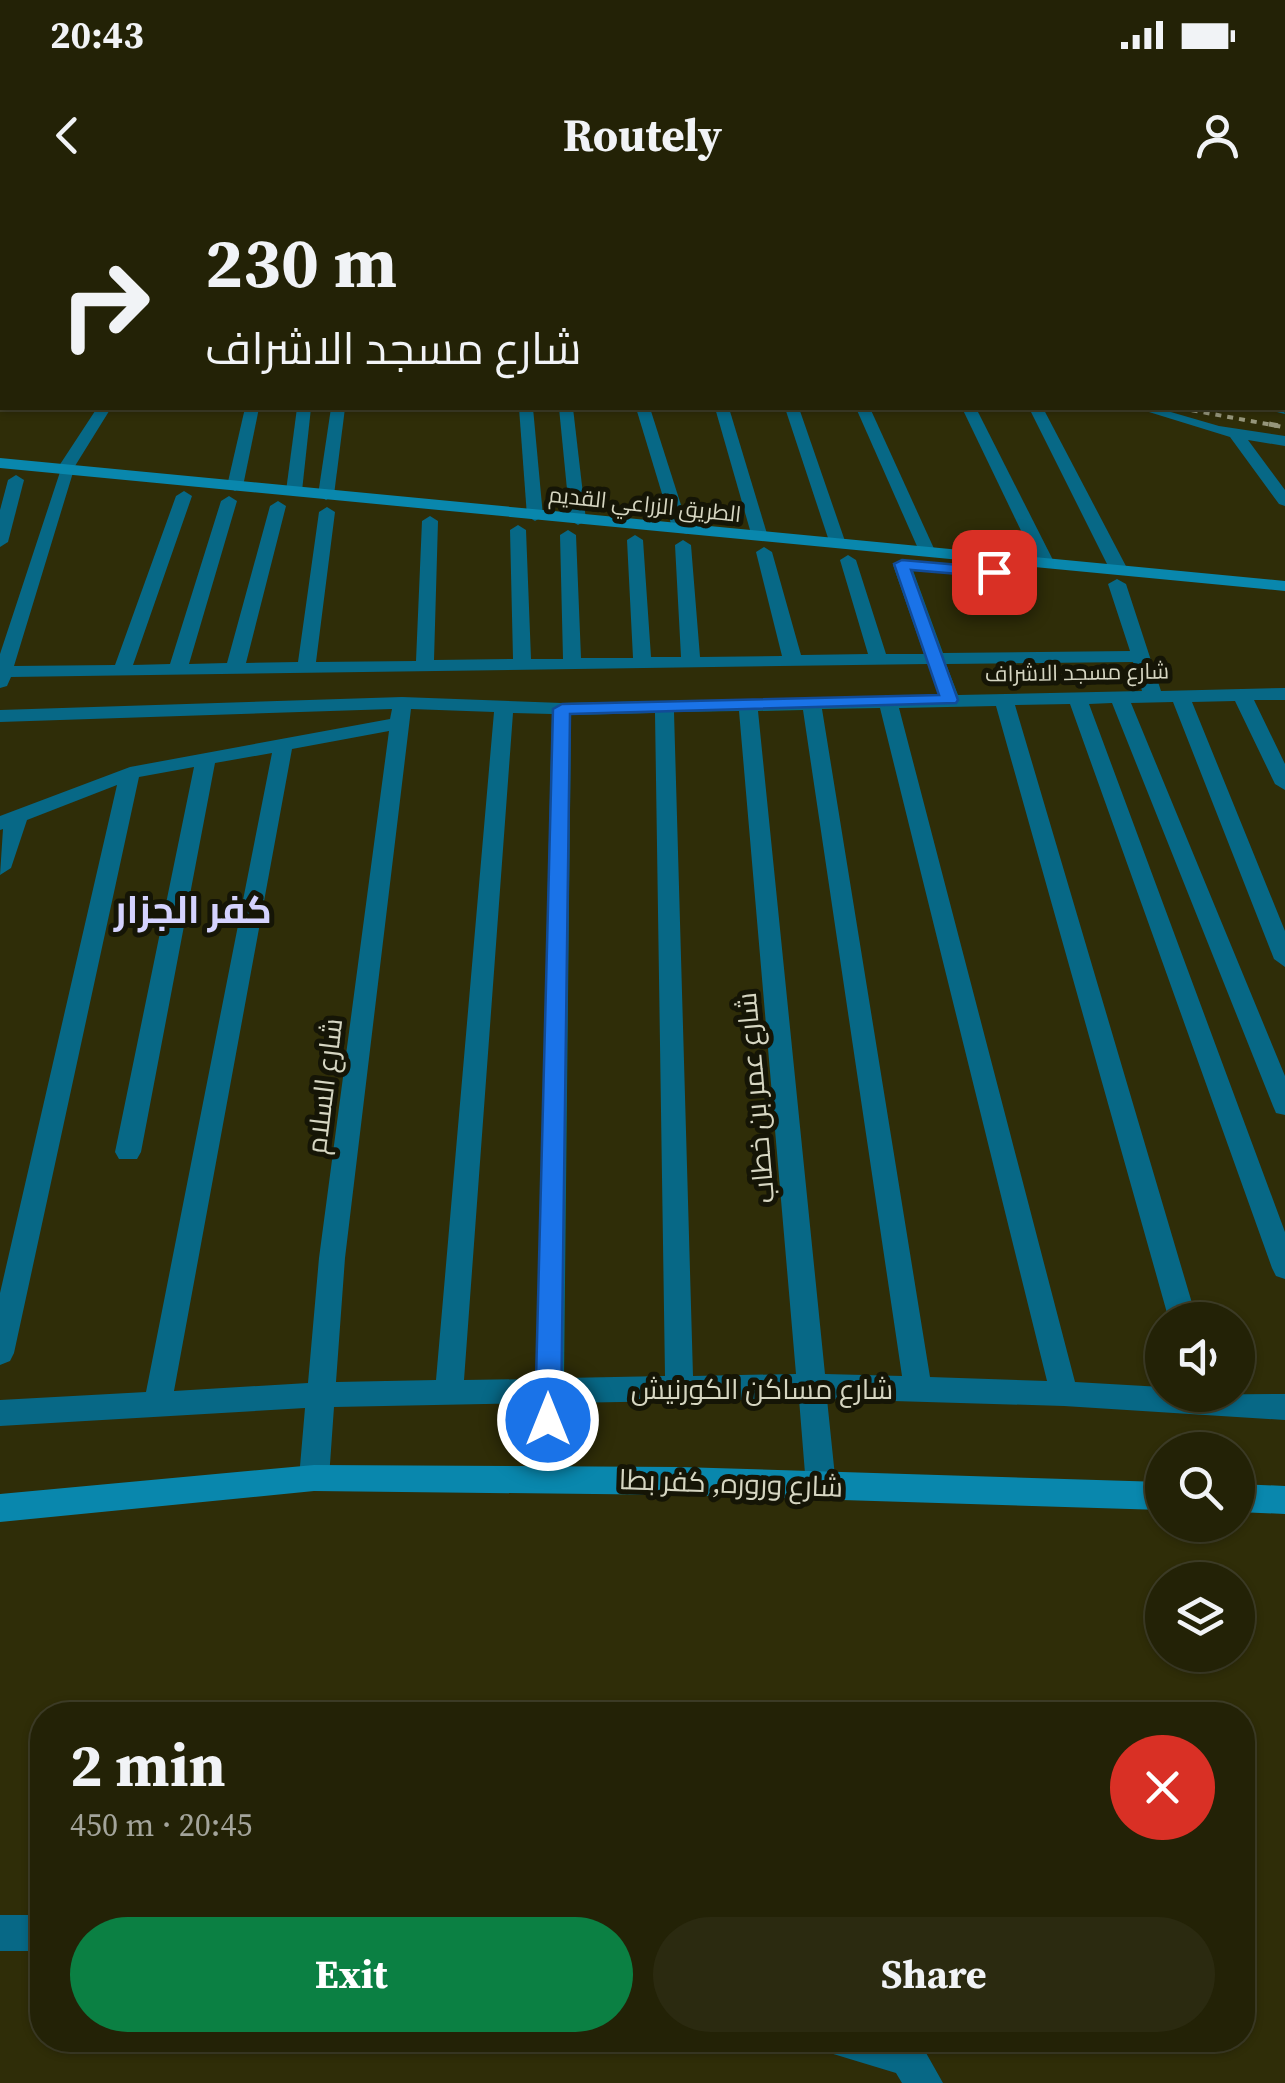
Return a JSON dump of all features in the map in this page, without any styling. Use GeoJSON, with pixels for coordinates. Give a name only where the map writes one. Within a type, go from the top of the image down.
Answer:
{"type":"FeatureCollection","features":[{"type":"Feature","properties":{"kind":"main road","name":"الطريق الزراعي القديم"},"geometry":{"type":"LineString","coordinates":[[0,463],[184,496],[294,492],[327,503],[430,522],[518,530],[573,528],[843,552],[928,553],[1046,564],[1285,600]]}},
{"type":"Feature","properties":{"kind":"main road","name":"الطريق الزراعي القديم"},"geometry":{"type":"LineString","coordinates":[[8,479],[66,474],[232,493],[278,506],[327,503],[535,516],[634,540],[682,537]]}},
{"type":"Feature","properties":{"kind":"main road","name":"الطريق الزراعي القديم"},"geometry":{"type":"LineString","coordinates":[[843,552],[902,564],[1285,586]]}},
{"type":"Feature","properties":{"kind":"main road","name":"شارع وروره, كفر بطا"},"geometry":{"type":"LineString","coordinates":[[0,1508],[314,1478],[548,1478],[1145,1496]]}},
{"type":"Feature","properties":{"kind":"main road"},"geometry":{"type":"LineString","coordinates":[[1255,1499],[1285,1500]]}},
{"type":"Feature","properties":{"kind":"street"},"geometry":{"type":"LineString","coordinates":[[1,676],[66,474],[103,410]]}},
{"type":"Feature","properties":{"kind":"street"},"geometry":{"type":"LineString","coordinates":[[178,669],[232,493],[252,410]]}},
{"type":"Feature","properties":{"kind":"street"},"geometry":{"type":"LineString","coordinates":[[294,492],[304,410]]}},
{"type":"Feature","properties":{"kind":"street"},"geometry":{"type":"LineString","coordinates":[[306,668],[338,410]]}},
{"type":"Feature","properties":{"kind":"street"},"geometry":{"type":"LineString","coordinates":[[526,410],[535,516]]}},
{"type":"Feature","properties":{"kind":"street"},"geometry":{"type":"LineString","coordinates":[[566,410],[573,528],[572,664]]}},
{"type":"Feature","properties":{"kind":"street"},"geometry":{"type":"LineString","coordinates":[[643,410],[682,537],[691,662]]}},
{"type":"Feature","properties":{"kind":"street"},"geometry":{"type":"LineString","coordinates":[[723,410],[793,661]]}},
{"type":"Feature","properties":{"kind":"street"},"geometry":{"type":"LineString","coordinates":[[793,410],[879,660]]}},
{"type":"Feature","properties":{"kind":"street"},"geometry":{"type":"LineString","coordinates":[[864,410],[928,553]]}},
{"type":"Feature","properties":{"kind":"street"},"geometry":{"type":"LineString","coordinates":[[970,410],[1046,564]]}},
{"type":"Feature","properties":{"kind":"street"},"geometry":{"type":"LineString","coordinates":[[1037,410],[1118,577],[1153,695]]}},
{"type":"Feature","properties":{"kind":"street"},"geometry":{"type":"LineString","coordinates":[[1150,410],[1236,434],[1285,442]]}},
{"type":"Feature","properties":{"kind":"street"},"geometry":{"type":"LineString","coordinates":[[1236,434],[1285,501]]}},
{"type":"Feature","properties":{"kind":"street"},"geometry":{"type":"LineString","coordinates":[[0,542],[8,479]]}},
{"type":"Feature","properties":{"kind":"street"},"geometry":{"type":"LineString","coordinates":[[122,670],[184,496]]}},
{"type":"Feature","properties":{"kind":"street"},"geometry":{"type":"LineString","coordinates":[[234,668],[278,506]]}},
{"type":"Feature","properties":{"kind":"street"},"geometry":{"type":"LineString","coordinates":[[425,666],[430,522]]}},
{"type":"Feature","properties":{"kind":"street"},"geometry":{"type":"LineString","coordinates":[[518,530],[522,665]]}},
{"type":"Feature","properties":{"kind":"street"},"geometry":{"type":"LineString","coordinates":[[634,540],[642,663]]}},
{"type":"Feature","properties":{"kind":"street"},"geometry":{"type":"LineString","coordinates":[[902,564],[950,700]]}},
{"type":"Feature","properties":{"kind":"street"},"geometry":{"type":"LineString","coordinates":[[0,605],[27,604]]}},
{"type":"Feature","properties":{"kind":"street","name":"شارع مسجد الاشراف"},"geometry":{"type":"LineString","coordinates":[[1,676],[234,668],[1141,656]]}},
{"type":"Feature","properties":{"kind":"street"},"geometry":{"type":"LineString","coordinates":[[1242,694],[1285,784]]}},
{"type":"Feature","properties":{"kind":"street","name":"شارع مسجد الاشراف"},"geometry":{"type":"LineString","coordinates":[[0,716],[270,706],[402,713],[1285,694]]}},
{"type":"Feature","properties":{"kind":"street"},"geometry":{"type":"LineString","coordinates":[[1180,695],[1285,959]]}},
{"type":"Feature","properties":{"kind":"street"},"geometry":{"type":"LineString","coordinates":[[1078,696],[1285,1268]]}},
{"type":"Feature","properties":{"kind":"street"},"geometry":{"type":"LineString","coordinates":[[1118,696],[1285,1106]]}},
{"type":"Feature","properties":{"kind":"street"},"geometry":{"type":"LineString","coordinates":[[1004,698],[1178,1302]]}},
{"type":"Feature","properties":{"kind":"street"},"geometry":{"type":"LineString","coordinates":[[888,701],[1064,1394]]}},
{"type":"Feature","properties":{"kind":"street"},"geometry":{"type":"LineString","coordinates":[[812,704],[918,1390]]}},
{"type":"Feature","properties":{"kind":"street","name":"شارع عمر بن خطاب"},"geometry":{"type":"LineString","coordinates":[[748,705],[821,1486]]}},
{"type":"Feature","properties":{"kind":"street"},"geometry":{"type":"LineString","coordinates":[[449,1393],[504,708]]}},
{"type":"Feature","properties":{"kind":"street"},"geometry":{"type":"LineString","coordinates":[[664,708],[679,1388]]}},
{"type":"Feature","properties":{"kind":"street"},"geometry":{"type":"LineString","coordinates":[[548,1478],[562,709]]}},
{"type":"Feature","properties":{"kind":"street"},"geometry":{"type":"LineString","coordinates":[[0,868],[9,820],[130,773],[402,713]]}},
{"type":"Feature","properties":{"kind":"street","name":"شارع السلام"},"geometry":{"type":"LineString","coordinates":[[314,1478],[332,1258],[402,713]]}},
{"type":"Feature","properties":{"kind":"street"},"geometry":{"type":"LineString","coordinates":[[158,1402],[284,742]]}},
{"type":"Feature","properties":{"kind":"street"},"geometry":{"type":"LineString","coordinates":[[128,1152],[206,757]]}},
{"type":"Feature","properties":{"kind":"street"},"geometry":{"type":"LineString","coordinates":[[0,1353],[130,773]]}},
{"type":"Feature","properties":{"kind":"street","name":"شارع مساكن الكورنيش"},"geometry":{"type":"LineString","coordinates":[[0,1413],[320,1395],[813,1386],[1145,1397]]}},
{"type":"Feature","properties":{"kind":"street","name":"شارع مساكن الكورنيش"},"geometry":{"type":"LineString","coordinates":[[1255,1404],[1285,1407]]}},
{"type":"Feature","properties":{"kind":"street"},"geometry":{"type":"LineString","coordinates":[[0,1933],[30,1933]]}},
{"type":"Feature","properties":{"kind":"street"},"geometry":{"type":"LineString","coordinates":[[889,2052],[908,2057],[924,2083]]}},
{"type":"Feature","properties":{"kind":"railway"},"geometry":{"type":"LineString","coordinates":[[1191,410],[1283,427]]}},
{"type":"Feature","properties":{"kind":"railway"},"geometry":{"type":"LineString","coordinates":[[1269,424],[1285,427]]}},
{"type":"Feature","properties":{"kind":"district","name":"كفر الجزار"},"geometry":{"type":"Point","coordinates":[193,910]}},
{"type":"Feature","properties":{"kind":"route"},"geometry":{"type":"LineString","coordinates":[[548,1420],[562,709],[950,700],[902,564],[994,572]]}}]}
